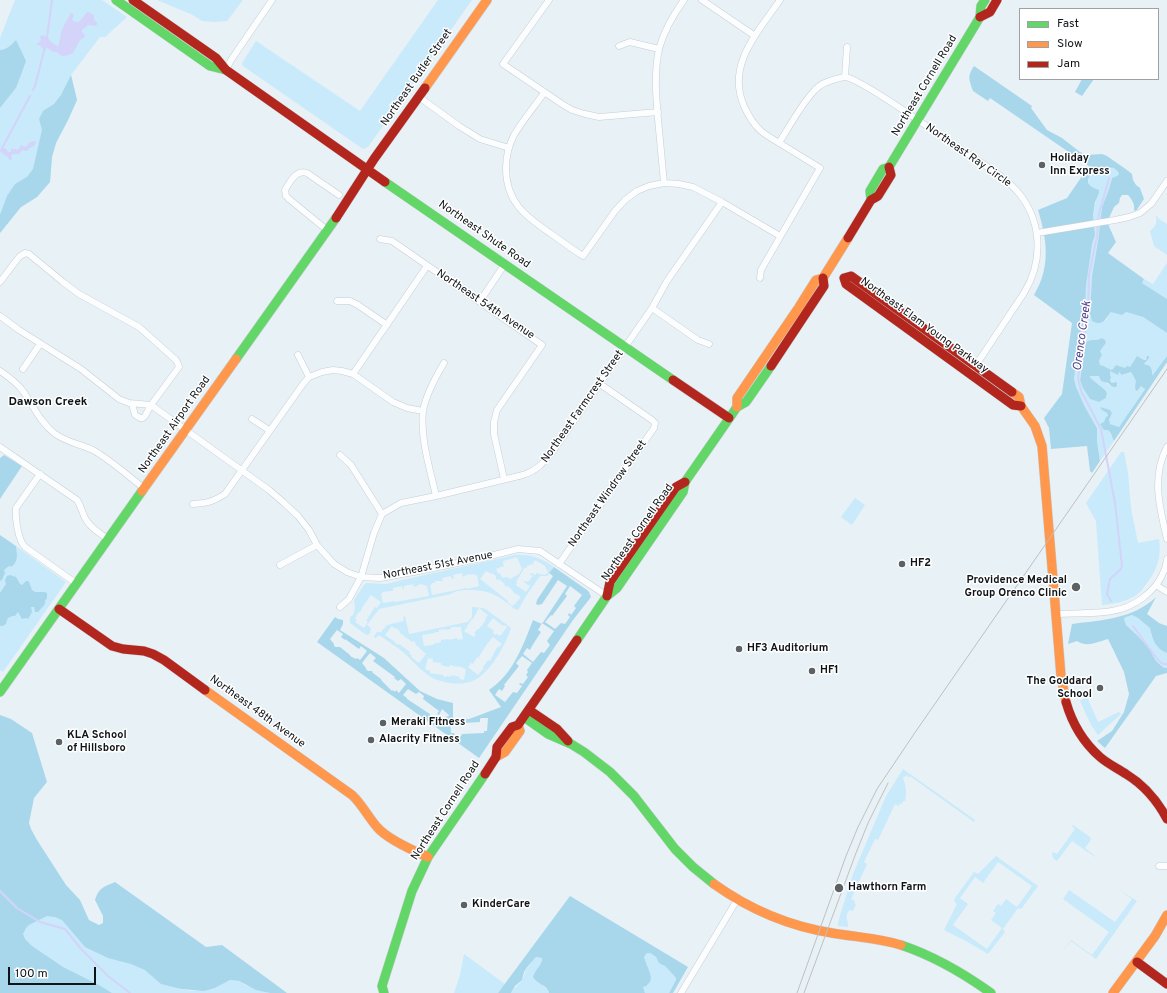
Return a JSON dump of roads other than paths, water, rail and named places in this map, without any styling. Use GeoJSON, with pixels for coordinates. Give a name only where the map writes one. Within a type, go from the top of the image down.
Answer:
{"type":"FeatureCollection","features":[{"type":"Feature","properties":{"kind":"main road","name":"Northeast Shute Road"},"geometry":{"type":"LineString","coordinates":[[116,0],[210,66],[226,70]]}},
{"type":"Feature","properties":{"kind":"main road","name":"Northeast Shute Road"},"geometry":{"type":"LineString","coordinates":[[133,0],[216,58],[226,70],[368,170],[729,418]]}},
{"type":"Feature","properties":{"kind":"main road","name":"Northeast Butler Street"},"geometry":{"type":"LineString","coordinates":[[368,170],[487,0]]}},
{"type":"Feature","properties":{"kind":"main road","name":"Northeast Cornell Road"},"geometry":{"type":"LineString","coordinates":[[383,989],[412,891],[428,857],[496,757],[505,752],[520,731],[518,726],[526,714],[607,596],[617,588],[683,492],[685,482],[737,406],[737,398],[816,280],[823,278],[872,200],[878,196],[891,175],[889,167],[980,17],[981,6],[985,0]]}},
{"type":"Feature","properties":{"kind":"main road","name":"Northeast Cornell Road"},"geometry":{"type":"LineString","coordinates":[[980,17],[990,12],[997,0]]}},
{"type":"Feature","properties":{"kind":"main road","name":"Northeast Airport Road"},"geometry":{"type":"LineString","coordinates":[[0,692],[145,489],[368,170]]}},
{"type":"Feature","properties":{"kind":"main road"},"geometry":{"type":"LineString","coordinates":[[829,268],[844,278]]}},
{"type":"Feature","properties":{"kind":"main road","name":"Northeast Elam Young Parkway"},"geometry":{"type":"LineString","coordinates":[[1022,406],[1013,405],[846,284],[844,278],[851,276],[1019,397],[1022,406],[1035,426],[1042,446],[1062,686],[1067,706],[1074,724],[1088,744],[1101,757],[1132,777],[1145,788],[1160,806],[1167,819]]}},
{"type":"Feature","properties":{"kind":"main road","name":"Northeast 48th Avenue"},"geometry":{"type":"LineString","coordinates":[[59,609],[112,646],[123,649],[144,651],[164,660],[352,795],[368,812],[379,829],[416,852],[428,857]]}},
{"type":"Feature","properties":{"kind":"main road"},"geometry":{"type":"LineString","coordinates":[[526,714],[557,729],[570,744],[593,758],[621,782],[637,799],[667,840],[683,858],[710,882],[737,900],[774,918],[789,923],[819,931],[872,938],[906,947],[936,959],[964,974],[991,993]]}},
{"type":"Feature","properties":{"kind":"main road"},"geometry":{"type":"LineString","coordinates":[[1113,993],[1137,962],[1167,915]]}},
{"type":"Feature","properties":{"kind":"main road"},"geometry":{"type":"LineString","coordinates":[[1137,962],[1167,984]]}},
{"type":"Feature","properties":{"kind":"street"},"geometry":{"type":"LineString","coordinates":[[226,70],[231,60],[272,0]]}},
{"type":"Feature","properties":{"kind":"street"},"geometry":{"type":"LineString","coordinates":[[549,0],[503,64],[544,93],[572,110],[599,117],[658,112]]}},
{"type":"Feature","properties":{"kind":"street"},"geometry":{"type":"LineString","coordinates":[[664,183],[656,88],[657,65],[659,49],[666,29],[684,0]]}},
{"type":"Feature","properties":{"kind":"street"},"geometry":{"type":"LineString","coordinates":[[702,0],[755,36]]}},
{"type":"Feature","properties":{"kind":"street"},"geometry":{"type":"LineString","coordinates":[[760,278],[761,270],[820,168],[761,132],[752,122],[741,100],[738,87],[738,75],[741,62],[755,36],[780,0]]}},
{"type":"Feature","properties":{"kind":"street"},"geometry":{"type":"LineString","coordinates":[[619,46],[630,42],[659,49]]}},
{"type":"Feature","properties":{"kind":"street"},"geometry":{"type":"LineString","coordinates":[[778,143],[815,89],[826,82],[845,77],[847,47]]}},
{"type":"Feature","properties":{"kind":"street","name":"Northeast Ray Circle"},"geometry":{"type":"LineString","coordinates":[[845,77],[860,84],[918,120],[995,172],[1011,185],[1021,197],[1031,215],[1037,233],[1038,245],[1037,258],[1030,284],[970,374]]}},
{"type":"Feature","properties":{"kind":"street"},"geometry":{"type":"LineString","coordinates":[[544,93],[514,136],[509,148],[506,161],[506,174],[510,191],[515,201],[529,218],[583,256],[615,211],[625,200],[637,191],[649,186],[664,183],[693,187],[780,236]]}},
{"type":"Feature","properties":{"kind":"street"},"geometry":{"type":"LineString","coordinates":[[419,97],[459,126],[480,139],[509,148]]}},
{"type":"Feature","properties":{"kind":"street"},"geometry":{"type":"LineString","coordinates":[[327,230],[286,196],[285,190],[294,177],[299,172],[303,172],[339,195]]}},
{"type":"Feature","properties":{"kind":"street"},"geometry":{"type":"LineString","coordinates":[[1037,233],[1115,220],[1140,214],[1151,204],[1167,181]]}},
{"type":"Feature","properties":{"kind":"street","name":"Northeast Farmcrest Street"},"geometry":{"type":"LineString","coordinates":[[382,514],[401,503],[523,475],[534,471],[541,466],[600,384],[652,308],[667,281],[722,202]]}},
{"type":"Feature","properties":{"kind":"street","name":"Northeast 54th Avenue"},"geometry":{"type":"LineString","coordinates":[[380,239],[392,241],[542,344],[497,410],[494,422],[494,434],[504,479]]}},
{"type":"Feature","properties":{"kind":"street"},"geometry":{"type":"LineString","coordinates":[[0,282],[19,257],[25,253],[29,254],[79,294],[139,327],[176,360],[178,367],[143,418],[135,415],[132,404]]}},
{"type":"Feature","properties":{"kind":"street"},"geometry":{"type":"LineString","coordinates":[[480,301],[505,264]]}},
{"type":"Feature","properties":{"kind":"street"},"geometry":{"type":"LineString","coordinates":[[353,374],[428,266]]}},
{"type":"Feature","properties":{"kind":"street"},"geometry":{"type":"LineString","coordinates":[[337,301],[350,301],[358,304],[387,325]]}},
{"type":"Feature","properties":{"kind":"street"},"geometry":{"type":"LineString","coordinates":[[652,308],[698,340],[709,344]]}},
{"type":"Feature","properties":{"kind":"street"},"geometry":{"type":"LineString","coordinates":[[0,316],[40,344],[82,369],[119,400],[132,404],[151,405]]}},
{"type":"Feature","properties":{"kind":"street"},"geometry":{"type":"LineString","coordinates":[[23,369],[40,344]]}},
{"type":"Feature","properties":{"kind":"street"},"geometry":{"type":"LineString","coordinates":[[298,355],[309,377]]}},
{"type":"Feature","properties":{"kind":"street"},"geometry":{"type":"LineString","coordinates":[[436,496],[425,448],[423,410],[430,388],[444,363]]}},
{"type":"Feature","properties":{"kind":"street"},"geometry":{"type":"LineString","coordinates":[[193,504],[207,504],[225,494],[309,377],[333,370],[353,374],[392,402],[406,408],[423,410]]}},
{"type":"Feature","properties":{"kind":"street"},"geometry":{"type":"LineString","coordinates":[[0,371],[14,381],[22,390],[46,426],[55,434],[64,439],[78,443],[105,457],[145,489]]}},
{"type":"Feature","properties":{"kind":"street","name":"Northeast Windrow Street"},"geometry":{"type":"LineString","coordinates":[[559,564],[654,428],[655,423],[652,420],[600,384]]}},
{"type":"Feature","properties":{"kind":"street","name":"Northeast 51st Avenue"},"geometry":{"type":"LineString","coordinates":[[151,405],[269,490],[293,511],[309,530],[317,545],[334,564],[347,572],[361,577],[380,578],[486,557],[518,548],[540,552],[607,596]]}},
{"type":"Feature","properties":{"kind":"street"},"geometry":{"type":"LineString","coordinates":[[252,419],[270,430]]}},
{"type":"Feature","properties":{"kind":"street"},"geometry":{"type":"LineString","coordinates":[[0,447],[77,500],[91,527],[109,540]]}},
{"type":"Feature","properties":{"kind":"street"},"geometry":{"type":"LineString","coordinates":[[1167,447],[1160,466],[1157,484],[1167,539]]}},
{"type":"Feature","properties":{"kind":"street"},"geometry":{"type":"LineString","coordinates":[[340,455],[351,465],[382,514],[377,524],[361,577],[349,599],[340,607]]}},
{"type":"Feature","properties":{"kind":"street"},"geometry":{"type":"LineString","coordinates":[[40,474],[16,508],[22,544],[77,584]]}},
{"type":"Feature","properties":{"kind":"street"},"geometry":{"type":"LineString","coordinates":[[280,565],[317,545]]}},
{"type":"Feature","properties":{"kind":"street"},"geometry":{"type":"LineString","coordinates":[[1056,614],[1112,611],[1128,607],[1142,599],[1156,585],[1164,571],[1167,559]]}},
{"type":"Feature","properties":{"kind":"street"},"geometry":{"type":"LineString","coordinates":[[1156,585],[1167,592]]}},
{"type":"Feature","properties":{"kind":"street"},"geometry":{"type":"LineString","coordinates":[[1159,866],[1167,866]]}},
{"type":"Feature","properties":{"kind":"street"},"geometry":{"type":"LineString","coordinates":[[681,993],[737,900]]}},
{"type":"Feature","properties":{"kind":"waterway","name":"Dawson Creek"},"geometry":{"type":"LineString","coordinates":[[47,38],[52,0]]}},
{"type":"Feature","properties":{"kind":"waterway","name":"Dawson Creek"},"geometry":{"type":"LineString","coordinates":[[33,90],[45,47]]}},
{"type":"Feature","properties":{"kind":"waterway","name":"Dawson Creek"},"geometry":{"type":"LineString","coordinates":[[0,152],[30,96]]}},
{"type":"Feature","properties":{"kind":"waterway","name":"Orenco Creek"},"geometry":{"type":"LineString","coordinates":[[1109,178],[1099,214],[1097,236],[1089,275],[1088,315],[1078,378],[1081,391],[1101,429],[1115,503],[1122,566],[1121,569],[1110,579],[1107,594],[1111,601]]}},
{"type":"Feature","properties":{"kind":"waterway","name":"Orenco Creek"},"geometry":{"type":"LineString","coordinates":[[1133,626],[1158,660],[1163,664],[1167,664]]}},
{"type":"Feature","properties":{"kind":"waterway","name":"Dawson Creek"},"geometry":{"type":"LineString","coordinates":[[0,891],[17,908],[40,922],[65,929],[82,950],[108,976],[130,993]]}},
{"type":"Feature","properties":{"kind":"tram line"},"geometry":{"type":"LineString","coordinates":[[797,993],[846,856],[858,827],[877,789],[1167,369]]}},
{"type":"Feature","properties":{"kind":"tram line"},"geometry":{"type":"LineString","coordinates":[[804,993],[856,853],[868,823],[888,783]]}},
{"type":"Feature","properties":{"kind":"place","name":"Holiday Inn Express"},"geometry":{"type":"Point","coordinates":[1042,165]}},
{"type":"Feature","properties":{"kind":"place","name":"HF2"},"geometry":{"type":"Point","coordinates":[902,564]}},
{"type":"Feature","properties":{"kind":"place","name":"Providence Medical Group Orenco Clinic"},"geometry":{"type":"Point","coordinates":[1076,587]}},
{"type":"Feature","properties":{"kind":"place","name":"HF3 Auditorium"},"geometry":{"type":"Point","coordinates":[739,649]}},
{"type":"Feature","properties":{"kind":"place","name":"HF1"},"geometry":{"type":"Point","coordinates":[812,671]}},
{"type":"Feature","properties":{"kind":"place","name":"The Goddard School"},"geometry":{"type":"Point","coordinates":[1100,688]}},
{"type":"Feature","properties":{"kind":"place","name":"Meraki Fitness"},"geometry":{"type":"Point","coordinates":[383,723]}},
{"type":"Feature","properties":{"kind":"place","name":"Alacrity Fitness"},"geometry":{"type":"Point","coordinates":[371,740]}},
{"type":"Feature","properties":{"kind":"place","name":"KLA School of Hillsboro"},"geometry":{"type":"Point","coordinates":[59,742]}},
{"type":"Feature","properties":{"kind":"place","name":"Hawthorn Farm"},"geometry":{"type":"Point","coordinates":[839,888]}},
{"type":"Feature","properties":{"kind":"place","name":"KinderCare"},"geometry":{"type":"Point","coordinates":[464,905]}},
{"type":"Feature","properties":{"kind":"district","name":"Dawson Creek"},"geometry":{"type":"Point","coordinates":[48,403]}}]}
